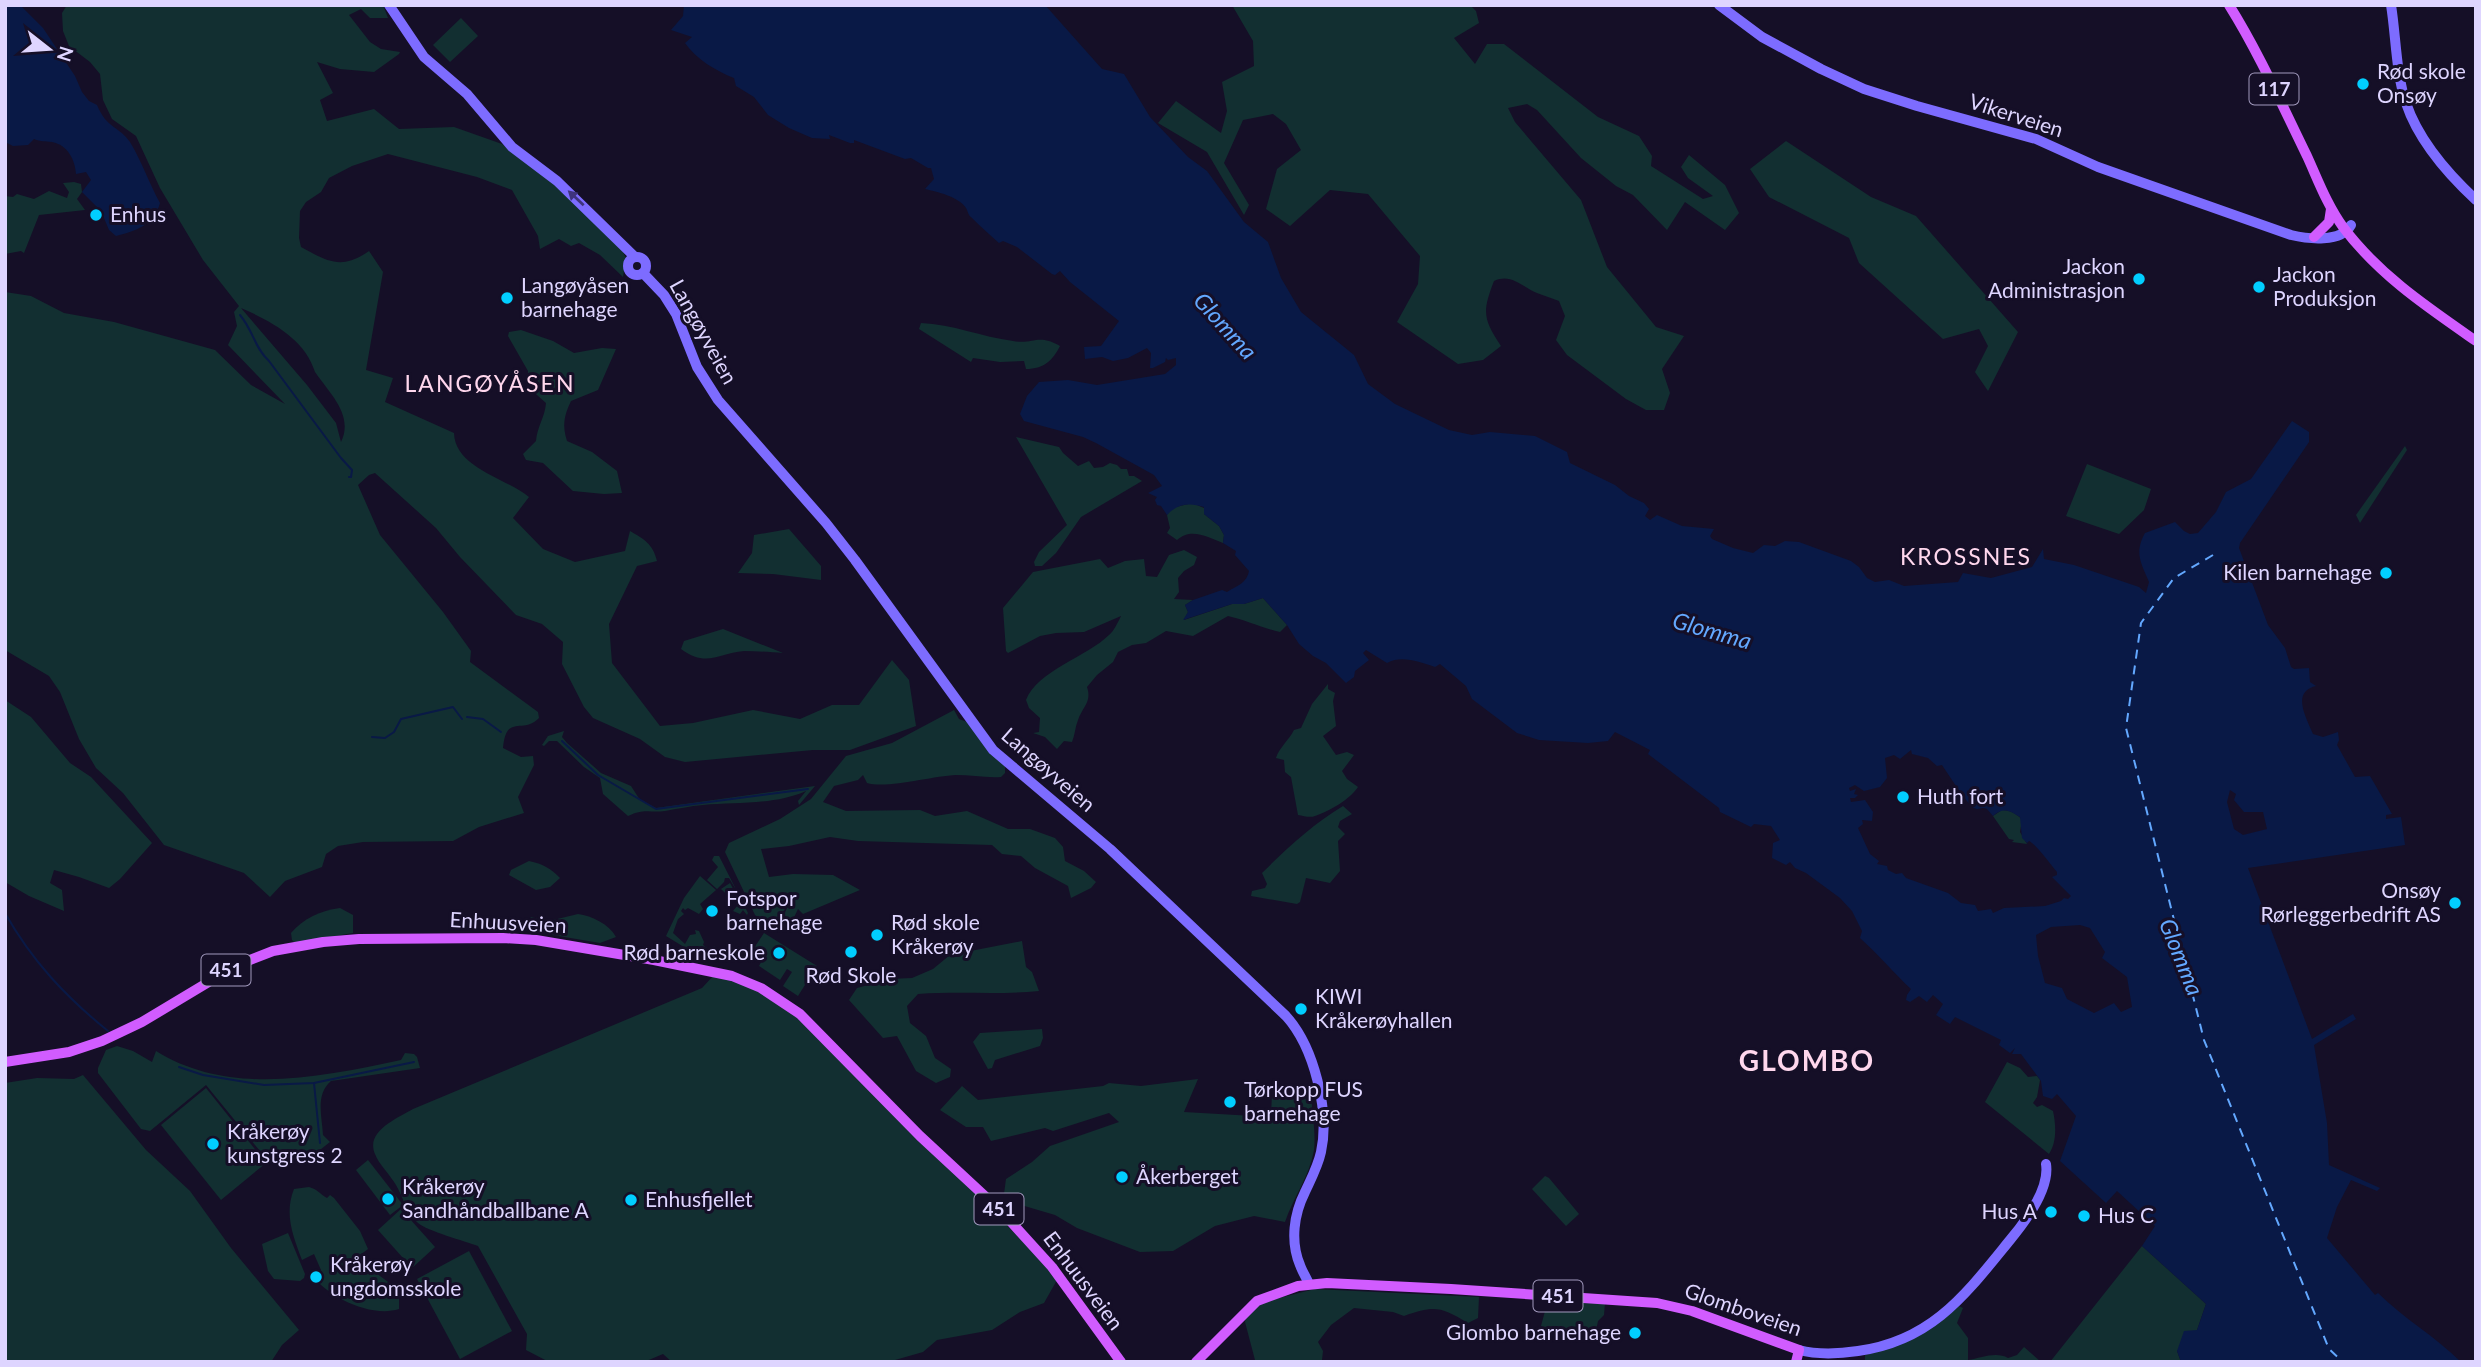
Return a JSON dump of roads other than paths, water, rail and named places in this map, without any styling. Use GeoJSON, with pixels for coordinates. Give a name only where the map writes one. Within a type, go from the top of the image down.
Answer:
{"type":"FeatureCollection","features":[{"type":"Feature","properties":{"kind":"main road","name":"Langøyveien"},"geometry":{"type":"LineString","coordinates":[[389,5],[424,57],[467,94],[512,147],[566,189],[610,231],[632,260],[642,258],[646,263],[643,273],[664,295],[676,314],[697,367],[718,400],[855,560],[916,641],[985,741],[1013,769],[1130,868],[1300,1032],[1314,1069],[1321,1105],[1323,1136],[1319,1161],[1296,1217],[1294,1236],[1304,1285]]}},
{"type":"Feature","properties":{"kind":"main road","name":"Vikerveien"},"geometry":{"type":"LineString","coordinates":[[1719,5],[1762,37],[1863,88],[2036,139],[2098,167],[2283,233],[2314,237],[2347,228]]}},
{"type":"Feature","properties":{"kind":"main road","name":"117"},"geometry":{"type":"LineString","coordinates":[[2229,5],[2257,52],[2331,209],[2423,303],[2476,341]]}},
{"type":"Feature","properties":{"kind":"main road"},"geometry":{"type":"LineString","coordinates":[[2391,5],[2404,94],[2409,109],[2445,168],[2476,200]]}},
{"type":"Feature","properties":{"kind":"main road","name":"117"},"geometry":{"type":"LineString","coordinates":[[2316,175],[2347,228]]}},
{"type":"Feature","properties":{"kind":"main road"},"geometry":{"type":"LineString","coordinates":[[2314,237],[2329,222],[2331,209]]}},
{"type":"Feature","properties":{"kind":"main road","name":"Enhuusveien"},"geometry":{"type":"LineString","coordinates":[[5,1062],[69,1052],[102,1041],[142,1022],[237,965],[273,951],[323,942],[517,938],[553,942],[732,976],[761,988],[800,1014],[920,1136],[1003,1213],[1052,1267],[1121,1362]]}},
{"type":"Feature","properties":{"kind":"main road","name":"Glomboveien"},"geometry":{"type":"LineString","coordinates":[[1196,1362],[1251,1305],[1270,1294],[1304,1285],[1388,1285],[1657,1303],[1692,1311],[1799,1350],[1827,1354],[1863,1351],[1901,1340],[1931,1325],[1967,1292],[2024,1222],[2046,1181],[2046,1164]]}},
{"type":"Feature","properties":{"kind":"main road"},"geometry":{"type":"LineString","coordinates":[[1796,1362],[1799,1350]]}},
{"type":"Feature","properties":{"kind":"water"},"geometry":{"type":"Polygon","coordinates":[[[5,5],[20,5],[43,28],[75,76],[82,92],[130,142],[160,203],[153,217],[143,226],[116,236],[109,230],[101,211],[82,192],[91,180],[86,172],[76,174],[72,159],[62,146],[34,139],[28,145],[13,146],[5,142],[5,5]]]}},
{"type":"Feature","properties":{"kind":"water","name":"Glomma"},"geometry":{"type":"Polygon","coordinates":[[[684,5],[1045,5],[1102,69],[1124,74],[1150,117],[1188,157],[1207,171],[1244,222],[1268,242],[1281,278],[1301,312],[1354,355],[1368,384],[1395,404],[1449,430],[1472,435],[1490,432],[1535,436],[1567,452],[1570,463],[1644,503],[1649,509],[1645,516],[1650,520],[1657,515],[1682,526],[1714,529],[1710,536],[1712,539],[1733,548],[1753,553],[1764,545],[1775,546],[1785,541],[1799,542],[1851,561],[1867,578],[1875,582],[1889,580],[1904,586],[1958,582],[1963,573],[1991,578],[2032,567],[2043,549],[2044,559],[2074,565],[2139,587],[2146,593],[2149,582],[2139,552],[2145,533],[2175,522],[2190,534],[2198,533],[2216,512],[2226,492],[2251,479],[2292,421],[2309,432],[2309,442],[2239,548],[2268,625],[2285,648],[2291,667],[2309,668],[2310,682],[2316,686],[2304,694],[2302,706],[2313,734],[2323,737],[2338,732],[2337,745],[2355,777],[2370,776],[2392,814],[2386,815],[2386,819],[2401,817],[2405,845],[2248,868],[2312,1039],[2353,1014],[2356,1019],[2314,1045],[2327,1123],[2329,1165],[2380,1188],[2377,1191],[2351,1180],[2337,1207],[2327,1238],[2375,1295],[2378,1293],[2461,1362],[2181,1362],[2177,1351],[2184,1331],[2197,1330],[2206,1304],[2142,1246],[2155,1226],[2117,1191],[2106,1203],[2060,1161],[2076,1116],[2057,1094],[2052,1099],[2043,1096],[2041,1081],[2021,1054],[2012,1054],[2015,1048],[2010,1053],[1999,1045],[2001,1040],[1955,1017],[1950,1024],[1936,1015],[1943,1004],[1933,995],[1927,1002],[1919,996],[1910,1002],[1906,1000],[1911,989],[1860,938],[1862,931],[1852,911],[1840,898],[1790,862],[1786,865],[1772,858],[1773,843],[1780,840],[1771,826],[1754,824],[1751,827],[1720,812],[1719,808],[1648,754],[1650,750],[1615,732],[1608,741],[1588,743],[1539,740],[1517,733],[1472,699],[1466,686],[1440,664],[1435,667],[1405,659],[1387,663],[1366,650],[1363,653],[1369,660],[1355,671],[1354,677],[1346,683],[1326,663],[1299,644],[1287,625],[1263,598],[1244,604],[1232,604],[1183,620],[1188,612],[1185,605],[1222,590],[1227,592],[1244,581],[1249,571],[1235,555],[1236,551],[1223,543],[1224,535],[1219,526],[1204,514],[1204,507],[1184,505],[1167,515],[1161,506],[1157,505],[1157,497],[1148,493],[1162,486],[1154,475],[1083,437],[1024,421],[1020,414],[1027,396],[1039,382],[1068,380],[1097,385],[1165,374],[1176,365],[1176,358],[1166,358],[1165,362],[1150,368],[1151,353],[1147,348],[1128,358],[1113,361],[1102,357],[1085,359],[1084,347],[1101,346],[1119,321],[1060,271],[1052,274],[1017,247],[1003,241],[999,243],[970,216],[958,200],[925,189],[934,179],[931,168],[911,158],[905,159],[854,140],[854,143],[850,143],[829,135],[830,139],[812,138],[768,115],[754,97],[736,86],[734,78],[713,68],[695,54],[685,43],[692,37],[671,30],[683,16],[684,5]],[[1911,750],[1900,759],[1894,755],[1885,758],[1887,778],[1880,787],[1864,791],[1855,785],[1849,788],[1850,791],[1856,789],[1854,794],[1858,795],[1850,798],[1851,802],[1865,800],[1873,812],[1872,821],[1862,820],[1863,824],[1858,828],[1870,854],[1879,861],[1877,864],[1948,893],[1961,903],[1975,905],[1978,911],[1991,909],[1993,913],[2004,908],[2045,906],[2071,896],[2052,877],[2057,875],[2057,872],[2043,855],[2032,843],[2027,843],[2022,838],[2020,817],[2006,810],[1993,816],[1987,809],[1974,808],[1942,765],[1937,766],[1928,758],[1912,754],[1911,750]],[[2230,790],[2227,802],[2234,829],[2243,835],[2267,829],[2263,812],[2244,812],[2234,800],[2236,794],[2230,790]],[[2080,925],[2051,927],[2036,935],[2045,983],[2062,988],[2067,999],[2094,1013],[2114,1003],[2121,1012],[2132,1007],[2127,977],[2102,958],[2105,952],[2090,928],[2080,925]]]}},
{"type":"Feature","properties":{"kind":"waterway"},"geometry":{"type":"LineString","coordinates":[[240,315],[260,350],[352,470],[349,477]]}},
{"type":"Feature","properties":{"kind":"waterway"},"geometry":{"type":"LineString","coordinates":[[372,737],[385,738],[394,732],[401,719],[453,707],[462,719]]}},
{"type":"Feature","properties":{"kind":"waterway"},"geometry":{"type":"LineString","coordinates":[[467,717],[483,719],[501,732]]}},
{"type":"Feature","properties":{"kind":"waterway"},"geometry":{"type":"LineString","coordinates":[[562,741],[598,775],[656,809],[808,789]]}},
{"type":"Feature","properties":{"kind":"waterway"},"geometry":{"type":"LineString","coordinates":[[5,913],[51,977],[108,1031]]}},
{"type":"Feature","properties":{"kind":"waterway"},"geometry":{"type":"LineString","coordinates":[[179,1067],[203,1075],[264,1085],[314,1083],[414,1062]]}},
{"type":"Feature","properties":{"kind":"waterway"},"geometry":{"type":"LineString","coordinates":[[314,1083],[320,1143]]}},
{"type":"Feature","properties":{"kind":"place","name":"Rød skole Onsøy"},"geometry":{"type":"Point","coordinates":[2363,84]}},
{"type":"Feature","properties":{"kind":"place","name":"Enhus"},"geometry":{"type":"Point","coordinates":[96,215]}},
{"type":"Feature","properties":{"kind":"place","name":"Jackon Administrasjon"},"geometry":{"type":"Point","coordinates":[2139,279]}},
{"type":"Feature","properties":{"kind":"place","name":"Jackon Produksjon"},"geometry":{"type":"Point","coordinates":[2259,287]}},
{"type":"Feature","properties":{"kind":"place","name":"Langøyåsen barnehage"},"geometry":{"type":"Point","coordinates":[507,298]}},
{"type":"Feature","properties":{"kind":"place","name":"Kilen barnehage"},"geometry":{"type":"Point","coordinates":[2386,573]}},
{"type":"Feature","properties":{"kind":"place","name":"Huth fort"},"geometry":{"type":"Point","coordinates":[1903,797]}},
{"type":"Feature","properties":{"kind":"place","name":"Onsøy Rørleggerbedrift AS"},"geometry":{"type":"Point","coordinates":[2455,903]}},
{"type":"Feature","properties":{"kind":"place","name":"Fotspor barnehage"},"geometry":{"type":"Point","coordinates":[712,911]}},
{"type":"Feature","properties":{"kind":"place","name":"Rød skole Kråkerøy"},"geometry":{"type":"Point","coordinates":[877,935]}},
{"type":"Feature","properties":{"kind":"place","name":"Rød Skole"},"geometry":{"type":"Point","coordinates":[851,952]}},
{"type":"Feature","properties":{"kind":"place","name":"Rød barneskole"},"geometry":{"type":"Point","coordinates":[779,953]}},
{"type":"Feature","properties":{"kind":"place","name":"KIWI Kråkerøyhallen"},"geometry":{"type":"Point","coordinates":[1301,1009]}},
{"type":"Feature","properties":{"kind":"place","name":"Tørkopp FUS barnehage"},"geometry":{"type":"Point","coordinates":[1230,1102]}},
{"type":"Feature","properties":{"kind":"place","name":"Kråkerøy kunstgress 2"},"geometry":{"type":"Point","coordinates":[213,1144]}},
{"type":"Feature","properties":{"kind":"place","name":"Åkerberget"},"geometry":{"type":"Point","coordinates":[1122,1177]}},
{"type":"Feature","properties":{"kind":"place","name":"Kråkerøy Sandhåndballbane A"},"geometry":{"type":"Point","coordinates":[388,1199]}},
{"type":"Feature","properties":{"kind":"place","name":"Enhusfjellet"},"geometry":{"type":"Point","coordinates":[631,1200]}},
{"type":"Feature","properties":{"kind":"place","name":"Hus A"},"geometry":{"type":"Point","coordinates":[2051,1212]}},
{"type":"Feature","properties":{"kind":"place","name":"Hus C"},"geometry":{"type":"Point","coordinates":[2084,1216]}},
{"type":"Feature","properties":{"kind":"place","name":"Kråkerøy ungdomsskole"},"geometry":{"type":"Point","coordinates":[316,1277]}},
{"type":"Feature","properties":{"kind":"place","name":"Glombo barnehage"},"geometry":{"type":"Point","coordinates":[1635,1333]}},
{"type":"Feature","properties":{"kind":"district","name":"LANGØYÅSEN"},"geometry":{"type":"Point","coordinates":[490,384]}},
{"type":"Feature","properties":{"kind":"district","name":"KROSSNES"},"geometry":{"type":"Point","coordinates":[1966,557]}},
{"type":"Feature","properties":{"kind":"district","name":"GLOMBO"},"geometry":{"type":"Point","coordinates":[1807,1061]}}]}
